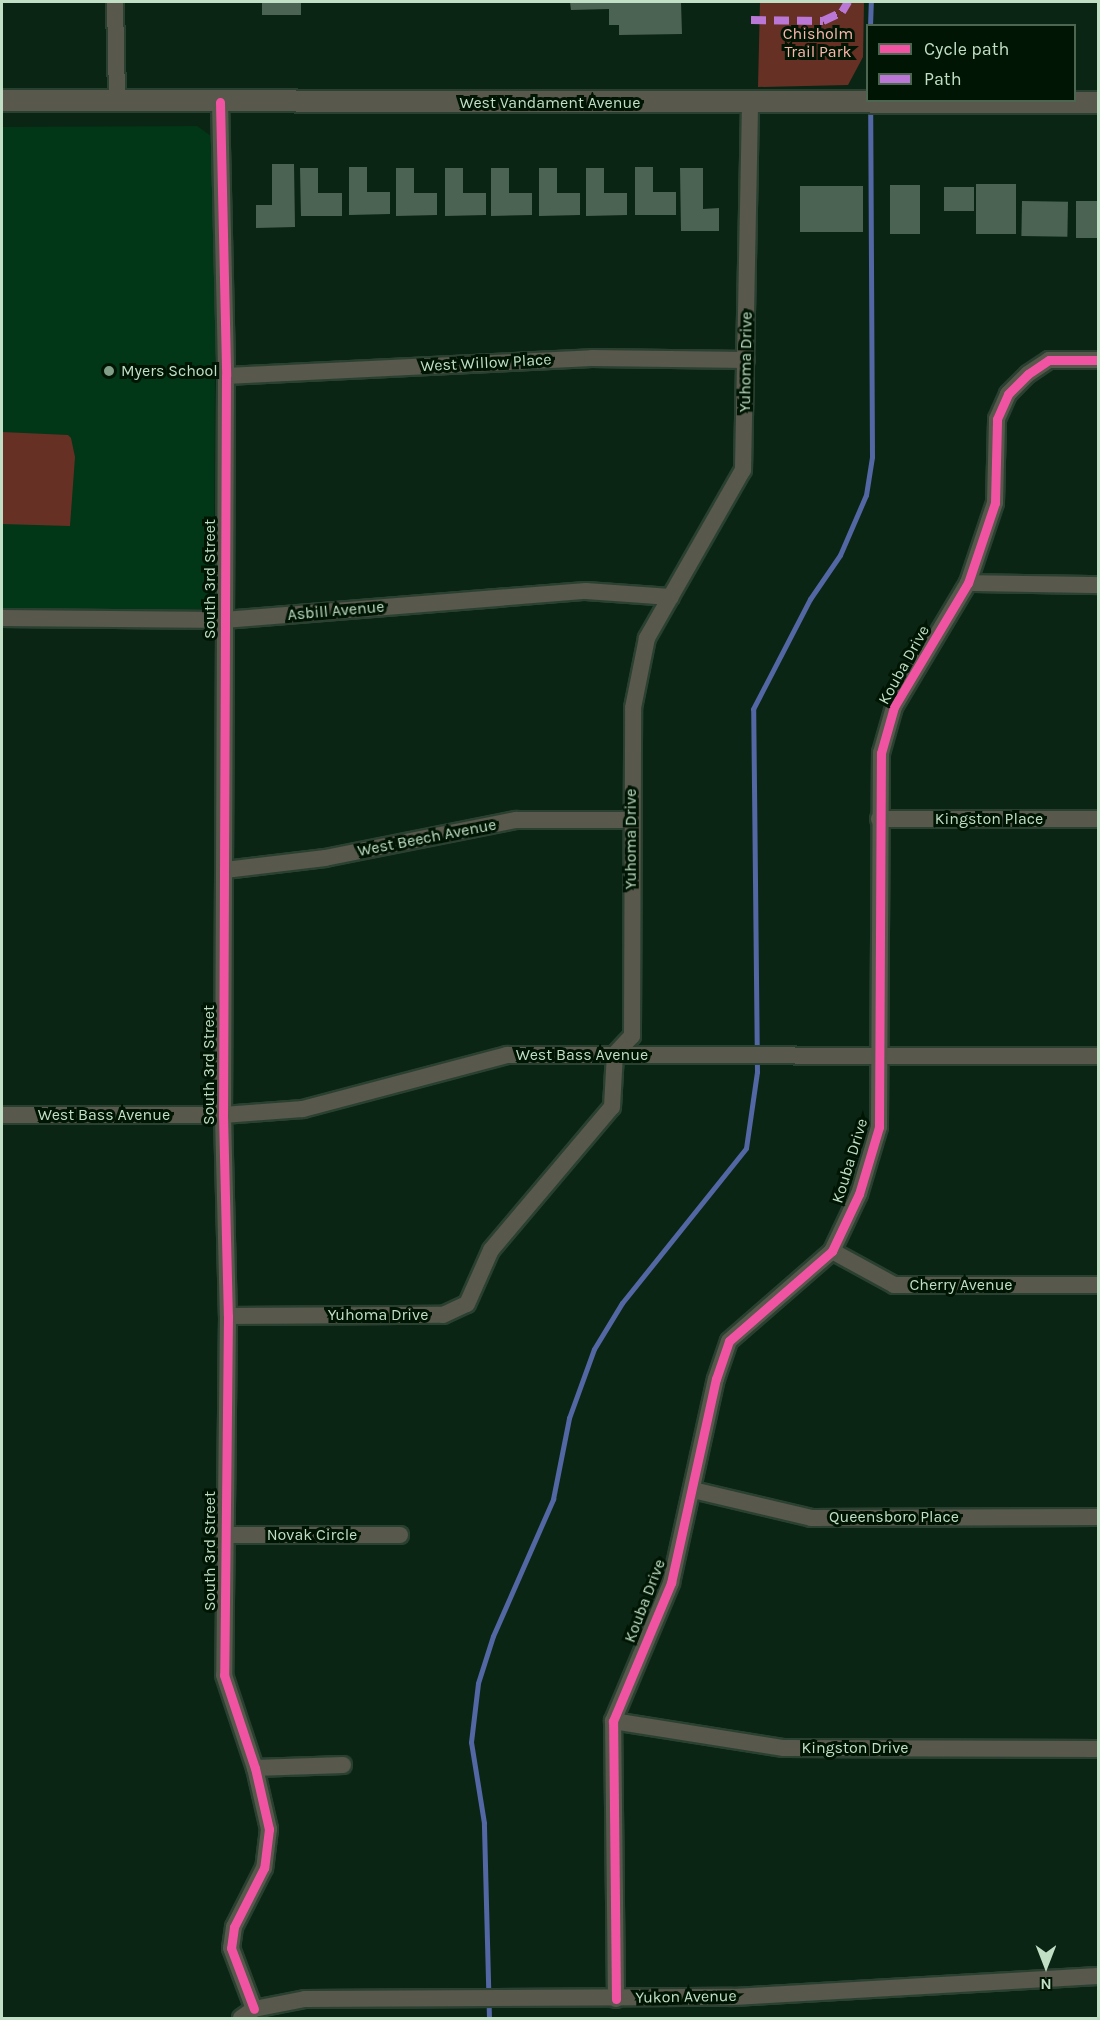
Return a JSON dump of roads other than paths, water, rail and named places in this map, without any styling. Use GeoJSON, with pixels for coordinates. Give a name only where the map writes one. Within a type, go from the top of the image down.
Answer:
{"type":"FeatureCollection","features":[{"type":"Feature","properties":{"kind":"street"},"geometry":{"type":"LineString","coordinates":[[115,2],[117,98]]}},
{"type":"Feature","properties":{"kind":"street","name":"West Vandament Avenue"},"geometry":{"type":"LineString","coordinates":[[2,100],[117,98],[220,102],[750,104],[1098,102]]}},
{"type":"Feature","properties":{"kind":"street","name":"South 3rd Street"},"geometry":{"type":"LineString","coordinates":[[220,102],[226,376],[223,1115],[228,1316],[224,1675],[255,1768],[268,1829],[264,1868],[234,1927],[231,1948],[247,2014]]}},
{"type":"Feature","properties":{"kind":"street","name":"Yuhoma Drive"},"geometry":{"type":"LineString","coordinates":[[228,1316],[443,1315],[467,1304],[491,1250],[612,1107],[615,1054],[632,1036],[630,820],[633,708],[647,638],[743,470],[750,104]]}},
{"type":"Feature","properties":{"kind":"street","name":"West Willow Place"},"geometry":{"type":"LineString","coordinates":[[226,376],[592,358],[746,360]]}},
{"type":"Feature","properties":{"kind":"street","name":"Kouba Drive"},"geometry":{"type":"LineString","coordinates":[[616,1999],[613,1721],[671,1583],[716,1379],[729,1341],[832,1251],[859,1194],[879,1127],[881,753],[894,708],[968,584],[995,503],[997,419],[1008,394],[1028,374],[1049,360],[1098,360]]}},
{"type":"Feature","properties":{"kind":"street"},"geometry":{"type":"LineString","coordinates":[[968,584],[1098,585]]}},
{"type":"Feature","properties":{"kind":"street","name":"Asbill Avenue"},"geometry":{"type":"LineString","coordinates":[[2,618],[224,620],[586,591],[670,597]]}},
{"type":"Feature","properties":{"kind":"street","name":"Kingston Place"},"geometry":{"type":"LineString","coordinates":[[879,819],[1098,819]]}},
{"type":"Feature","properties":{"kind":"street","name":"West Beech Avenue"},"geometry":{"type":"LineString","coordinates":[[225,870],[325,858],[516,820],[630,820]]}},
{"type":"Feature","properties":{"kind":"street","name":"West Bass Avenue"},"geometry":{"type":"LineString","coordinates":[[2,1115],[223,1115],[303,1109],[344,1101],[507,1056],[615,1054],[1098,1056]]}},
{"type":"Feature","properties":{"kind":"street","name":"Cherry Avenue"},"geometry":{"type":"LineString","coordinates":[[832,1251],[894,1285],[1098,1285]]}},
{"type":"Feature","properties":{"kind":"street","name":"Queensboro Place"},"geometry":{"type":"LineString","coordinates":[[693,1490],[811,1518],[1098,1517]]}},
{"type":"Feature","properties":{"kind":"street","name":"Novak Circle"},"geometry":{"type":"LineString","coordinates":[[224,1535],[400,1535]]}},
{"type":"Feature","properties":{"kind":"street","name":"Kingston Drive"},"geometry":{"type":"LineString","coordinates":[[613,1721],[784,1748],[1098,1749]]}},
{"type":"Feature","properties":{"kind":"street"},"geometry":{"type":"LineString","coordinates":[[255,1768],[343,1765]]}},
{"type":"Feature","properties":{"kind":"street","name":"Yukon Avenue"},"geometry":{"type":"LineString","coordinates":[[247,2014],[305,1999],[733,1997],[1098,1976]]}},
{"type":"Feature","properties":{"kind":"waterway"},"geometry":{"type":"LineString","coordinates":[[870,24],[871,2]]}},
{"type":"Feature","properties":{"kind":"waterway"},"geometry":{"type":"LineString","coordinates":[[489,2018],[484,1823],[471,1742],[478,1683],[493,1636],[553,1499],[569,1418],[594,1349],[622,1303],[746,1148],[757,1072],[753,709],[810,599],[840,555],[866,495],[872,457],[870,105]]}},
{"type":"Feature","properties":{"kind":"place","name":"Myers School"},"geometry":{"type":"Point","coordinates":[109,371]}},
{"type":"Feature","properties":{"kind":"park label","name":"Chisholm Trail Park"},"geometry":{"type":"Point","coordinates":[818,43]}}]}
